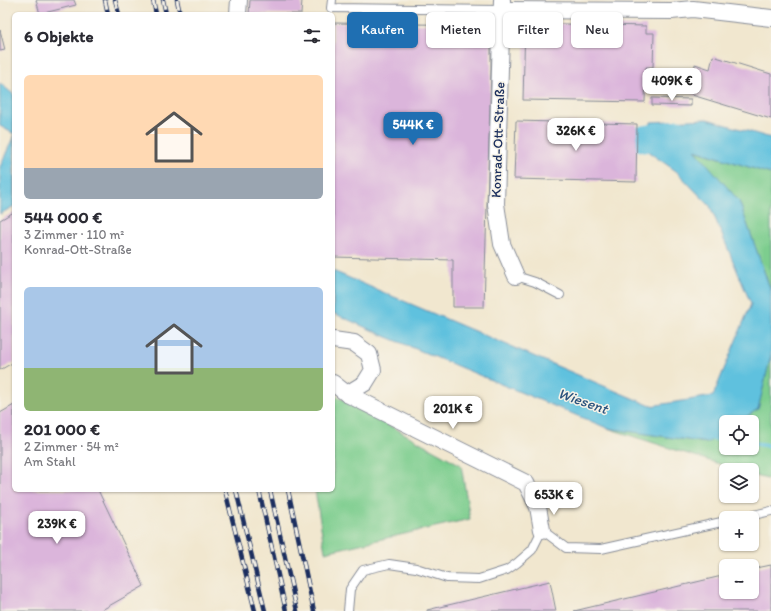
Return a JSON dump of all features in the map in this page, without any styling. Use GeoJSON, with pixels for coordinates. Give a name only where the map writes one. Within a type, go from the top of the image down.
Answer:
{"type":"FeatureCollection","features":[{"type":"Feature","properties":{"kind":"street"},"geometry":{"type":"LineString","coordinates":[[238,12],[239,0]]}},
{"type":"Feature","properties":{"kind":"street"},"geometry":{"type":"LineString","coordinates":[[502,5],[671,5],[771,18]]}},
{"type":"Feature","properties":{"kind":"street","name":"Konrad-Ott-Straße"},"geometry":{"type":"LineString","coordinates":[[502,5],[496,204],[502,244],[516,276]]}},
{"type":"Feature","properties":{"kind":"street"},"geometry":{"type":"LineString","coordinates":[[335,340],[354,343],[369,354],[373,370],[365,383],[347,394]]}},
{"type":"Feature","properties":{"kind":"street"},"geometry":{"type":"LineString","coordinates":[[335,385],[347,394],[526,483],[538,507],[542,530]]}},
{"type":"Feature","properties":{"kind":"lane"},"geometry":{"type":"LineString","coordinates":[[332,0],[331,8],[502,5]]}},
{"type":"Feature","properties":{"kind":"lane"},"geometry":{"type":"LineString","coordinates":[[516,276],[535,282],[560,295]]}},
{"type":"Feature","properties":{"kind":"lane"},"geometry":{"type":"LineString","coordinates":[[759,514],[771,511]]}},
{"type":"Feature","properties":{"kind":"lane"},"geometry":{"type":"LineString","coordinates":[[348,611],[350,589],[363,570],[389,564],[416,568],[448,578],[479,579],[507,570],[517,563],[532,550],[542,530],[566,548],[601,549],[719,523]]}},
{"type":"Feature","properties":{"kind":"green space"},"geometry":{"type":"Polygon","coordinates":[[[694,150],[771,174],[771,291],[739,201],[694,150]]]}},
{"type":"Feature","properties":{"kind":"green space"},"geometry":{"type":"Polygon","coordinates":[[[771,355],[771,480],[759,477],[759,463],[719,464],[607,428],[707,443],[719,435],[719,455],[759,455],[759,415],[749,415],[758,409],[771,355]]]}},
{"type":"Feature","properties":{"kind":"green space"},"geometry":{"type":"Polygon","coordinates":[[[335,395],[461,465],[470,519],[325,552],[315,492],[335,492],[335,395]]]}},
{"type":"Feature","properties":{"kind":"water"},"geometry":{"type":"Polygon","coordinates":[[[0,83],[12,93],[12,133],[0,126],[0,83]]]}},
{"type":"Feature","properties":{"kind":"water"},"geometry":{"type":"Polygon","coordinates":[[[707,119],[771,138],[771,174],[695,150],[739,201],[771,291],[771,355],[758,409],[749,415],[719,415],[719,435],[707,443],[607,428],[335,314],[335,272],[651,406],[713,396],[751,304],[710,206],[676,171],[650,153],[651,122],[707,119]]]}},
{"type":"Feature","properties":{"kind":"water"},"geometry":{"type":"Polygon","coordinates":[[[12,140],[12,207],[0,214],[0,167],[12,140]]]}},
{"type":"Feature","properties":{"kind":"building"},"geometry":{"type":"Polygon","coordinates":[[[36,0],[74,0],[76,5],[48,12],[39,12],[36,0]]]}},
{"type":"Feature","properties":{"kind":"building"},"geometry":{"type":"Polygon","coordinates":[[[250,0],[302,0],[301,12],[249,12],[250,0]]]}},
{"type":"Feature","properties":{"kind":"building"},"geometry":{"type":"Polygon","coordinates":[[[335,23],[347,23],[347,48],[418,48],[418,24],[426,24],[426,48],[491,48],[484,307],[453,307],[453,260],[335,257],[335,23]]]}},
{"type":"Feature","properties":{"kind":"building"},"geometry":{"type":"Polygon","coordinates":[[[563,24],[571,24],[571,48],[623,48],[623,25],[646,26],[646,33],[654,33],[653,67],[646,67],[645,102],[523,100],[524,48],[563,48],[563,24]]]}},
{"type":"Feature","properties":{"kind":"building"},"geometry":{"type":"Polygon","coordinates":[[[0,30],[5,50],[0,51],[0,30]]]}},
{"type":"Feature","properties":{"kind":"building"},"geometry":{"type":"Polygon","coordinates":[[[713,56],[771,74],[771,119],[692,95],[695,64],[710,69],[713,56]]]}},
{"type":"Feature","properties":{"kind":"building"},"geometry":{"type":"Polygon","coordinates":[[[652,98],[691,99],[691,106],[652,105],[652,98]]]}},
{"type":"Feature","properties":{"kind":"building"},"geometry":{"type":"Polygon","coordinates":[[[516,121],[637,124],[636,182],[514,179],[516,121]]]}},
{"type":"Feature","properties":{"kind":"building"},"geometry":{"type":"Polygon","coordinates":[[[12,213],[12,363],[0,370],[0,220],[12,213]]]}},
{"type":"Feature","properties":{"kind":"building"},"geometry":{"type":"Polygon","coordinates":[[[12,406],[12,492],[99,492],[144,586],[100,611],[0,611],[0,413],[12,406]]]}},
{"type":"Feature","properties":{"kind":"building"},"geometry":{"type":"Polygon","coordinates":[[[771,565],[771,611],[574,611],[719,577],[719,599],[759,599],[759,568],[771,565]]]}},
{"type":"Feature","properties":{"kind":"building"},"geometry":{"type":"Polygon","coordinates":[[[550,581],[556,611],[427,611],[427,610],[550,581]]]}},
{"type":"Feature","properties":{"kind":"waterway","name":"Wiesent"},"geometry":{"type":"LineString","coordinates":[[644,139],[678,133]]}},
{"type":"Feature","properties":{"kind":"waterway"},"geometry":{"type":"LineString","coordinates":[[708,438],[719,439]]}},
{"type":"Feature","properties":{"kind":"waterway"},"geometry":{"type":"LineString","coordinates":[[759,444],[771,446]]}},
{"type":"Feature","properties":{"kind":"railway"},"geometry":{"type":"LineString","coordinates":[[105,0],[108,12]]}},
{"type":"Feature","properties":{"kind":"railway"},"geometry":{"type":"LineString","coordinates":[[115,0],[118,12]]}},
{"type":"Feature","properties":{"kind":"railway"},"geometry":{"type":"LineString","coordinates":[[153,0],[156,12]]}},
{"type":"Feature","properties":{"kind":"railway"},"geometry":{"type":"LineString","coordinates":[[163,0],[166,12]]}},
{"type":"Feature","properties":{"kind":"railway"},"geometry":{"type":"LineString","coordinates":[[177,0],[180,12]]}},
{"type":"Feature","properties":{"kind":"railway"},"geometry":{"type":"LineString","coordinates":[[225,492],[255,611]]}},
{"type":"Feature","properties":{"kind":"railway"},"geometry":{"type":"LineString","coordinates":[[236,492],[265,611]]}},
{"type":"Feature","properties":{"kind":"railway"},"geometry":{"type":"LineString","coordinates":[[259,492],[286,611]]}},
{"type":"Feature","properties":{"kind":"railway"},"geometry":{"type":"LineString","coordinates":[[270,492],[297,611]]}},
{"type":"Feature","properties":{"kind":"railway"},"geometry":{"type":"LineString","coordinates":[[288,492],[314,611]]}}]}
